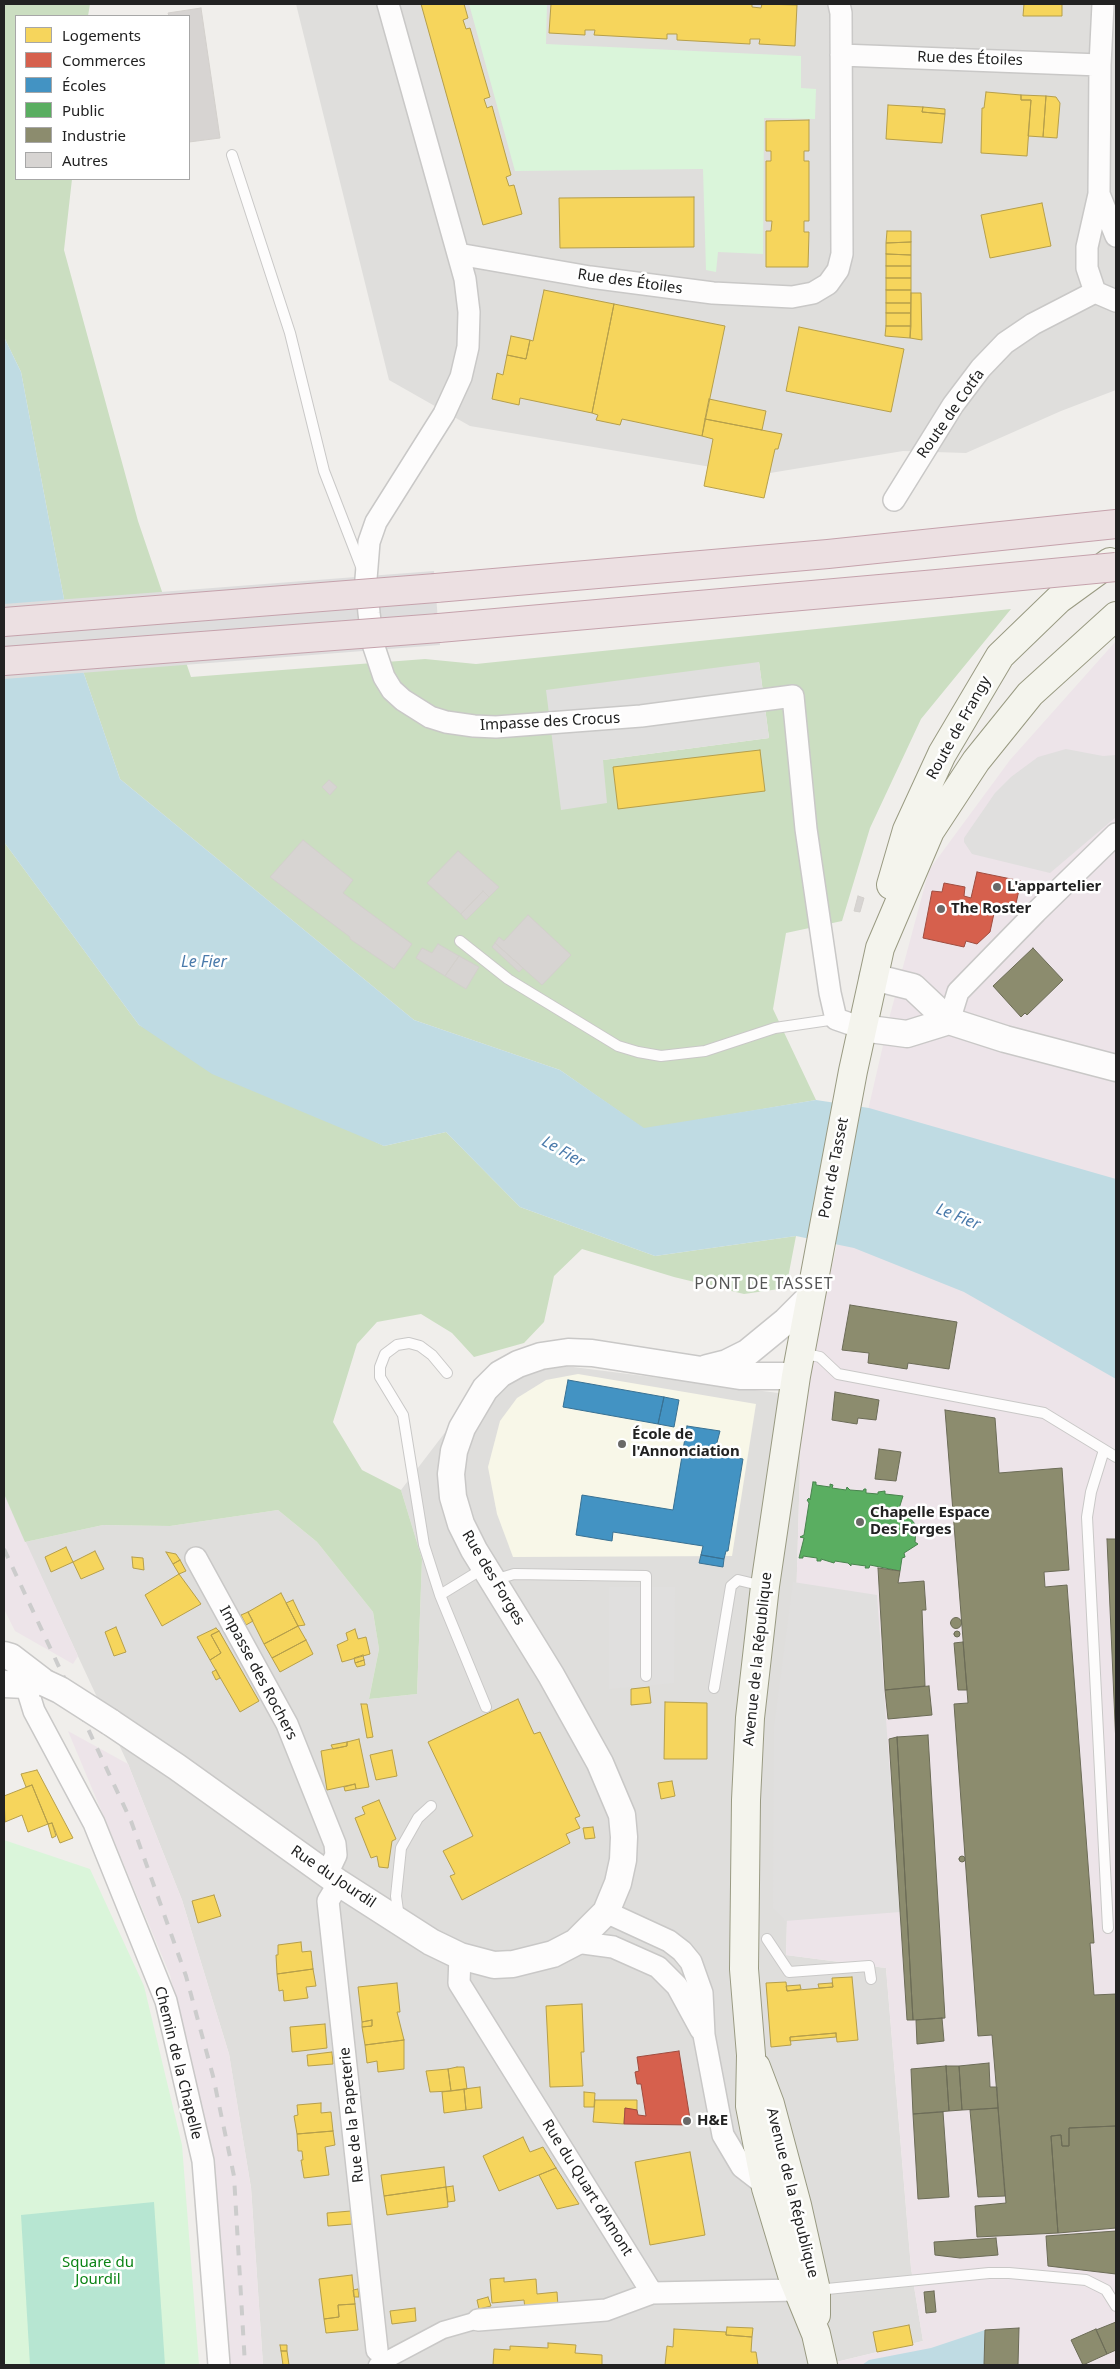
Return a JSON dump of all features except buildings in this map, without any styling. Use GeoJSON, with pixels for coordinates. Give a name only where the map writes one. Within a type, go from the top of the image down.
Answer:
{"type":"FeatureCollection","features":[{"type":"Feature","properties":{"kind":"highway"},"geometry":{"type":"LineString","coordinates":[[4,622],[436,588],[1010,536],[1116,524]]}},
{"type":"Feature","properties":{"kind":"highway"},"geometry":{"type":"LineString","coordinates":[[4,661],[439,628],[1116,567]]}},
{"type":"Feature","properties":{"kind":"main road","name":"Route de Frangy"},"geometry":{"type":"LineString","coordinates":[[853,1071],[880,948],[887,898],[907,830],[942,754],[1000,656],[1058,599],[1116,557]]}},
{"type":"Feature","properties":{"kind":"main road","name":"Route de Frangy"},"geometry":{"type":"LineString","coordinates":[[880,948],[930,831],[976,761],[1030,694],[1116,616]]}},
{"type":"Feature","properties":{"kind":"main road","name":"Pont de Tasset"},"geometry":{"type":"LineString","coordinates":[[815,1266],[853,1071]]}},
{"type":"Feature","properties":{"kind":"main road","name":"Avenue de la République"},"geometry":{"type":"LineString","coordinates":[[806,2290],[766,2188],[750,2106],[751,2055],[744,1969],[746,1800],[750,1718],[765,1586],[798,1364],[815,1266]]}},
{"type":"Feature","properties":{"kind":"main road","name":"Avenue de la République"},"geometry":{"type":"LineString","coordinates":[[751,2055],[770,2104],[797,2204],[806,2290],[823,2365]]}},
{"type":"Feature","properties":{"kind":"street"},"geometry":{"type":"LineString","coordinates":[[388,4],[458,254]]}},
{"type":"Feature","properties":{"kind":"street","name":"Rue des Étoiles"},"geometry":{"type":"LineString","coordinates":[[458,254],[590,277],[713,293],[792,297],[813,293],[828,284],[838,270],[842,254],[841,14],[839,4]]}},
{"type":"Feature","properties":{"kind":"street"},"geometry":{"type":"LineString","coordinates":[[1103,4],[1100,65],[1099,194],[1087,247],[1087,268],[1095,292],[1116,301]]}},
{"type":"Feature","properties":{"kind":"street","name":"Rue des Étoiles"},"geometry":{"type":"LineString","coordinates":[[841,55],[1100,65]]}},
{"type":"Feature","properties":{"kind":"street"},"geometry":{"type":"LineString","coordinates":[[1099,194],[1116,236]]}},
{"type":"Feature","properties":{"kind":"street","name":"Impasse des Crocus"},"geometry":{"type":"LineString","coordinates":[[458,254],[465,279],[469,312],[468,347],[461,377],[444,414],[376,522],[369,542],[366,579],[373,644],[384,677],[392,690],[430,717],[446,722],[496,727],[632,717],[793,696],[812,867],[826,970],[836,1019]]}},
{"type":"Feature","properties":{"kind":"street","name":"Route de Cotfa"},"geometry":{"type":"LineString","coordinates":[[894,500],[953,405],[981,368],[1005,343],[1033,324],[1095,292]]}},
{"type":"Feature","properties":{"kind":"street"},"geometry":{"type":"LineString","coordinates":[[949,1021],[958,992],[1116,834]]}},
{"type":"Feature","properties":{"kind":"street"},"geometry":{"type":"LineString","coordinates":[[873,977],[913,987],[949,1021],[1005,1039],[1116,1068]]}},
{"type":"Feature","properties":{"kind":"street"},"geometry":{"type":"LineString","coordinates":[[836,1019],[862,1028],[907,1034],[949,1021]]}},
{"type":"Feature","properties":{"kind":"street","name":"Rue des Forges"},"geometry":{"type":"LineString","coordinates":[[696,1370],[726,1363],[747,1353],[786,1321],[809,1298]]}},
{"type":"Feature","properties":{"kind":"street","name":"Rue des Forges"},"geometry":{"type":"LineString","coordinates":[[606,1912],[618,1883],[623,1860],[623,1830],[616,1796],[551,1675],[489,1574],[461,1524],[453,1497],[451,1474],[454,1451],[462,1428],[474,1404],[491,1381],[518,1364],[541,1356],[568,1352],[592,1353],[740,1376],[798,1364]]}},
{"type":"Feature","properties":{"kind":"street","name":"Impasse des Rochers"},"geometry":{"type":"LineString","coordinates":[[196,1558],[288,1724],[335,1844],[336,1855],[333,1878]]}},
{"type":"Feature","properties":{"kind":"street","name":"Rue du Jourdil"},"geometry":{"type":"LineString","coordinates":[[21,1675],[60,1690],[110,1722],[177,1767],[333,1878],[431,1942],[460,1956],[494,1965],[513,1964],[553,1954],[576,1942],[606,1912]]}},
{"type":"Feature","properties":{"kind":"street","name":"Chemin de la Chapelle"},"geometry":{"type":"LineString","coordinates":[[21,1675],[34,1711],[94,1823],[166,2001],[203,2161],[219,2365]]}},
{"type":"Feature","properties":{"kind":"street","name":"Rue de la Papeterie"},"geometry":{"type":"LineString","coordinates":[[333,1878],[328,1901],[377,2358]]}},
{"type":"Feature","properties":{"kind":"street"},"geometry":{"type":"LineString","coordinates":[[606,1912],[669,1941],[687,1956],[698,1978],[702,1993],[704,2035],[723,2135],[736,2160],[766,2188],[797,2204]]}},
{"type":"Feature","properties":{"kind":"street"},"geometry":{"type":"LineString","coordinates":[[576,1942],[613,1947],[658,1966],[677,1986],[704,2035]]}},
{"type":"Feature","properties":{"kind":"street","name":"Rue du Quart d'Amont"},"geometry":{"type":"LineString","coordinates":[[460,1956],[459,1983],[652,2293]]}},
{"type":"Feature","properties":{"kind":"street"},"geometry":{"type":"LineString","coordinates":[[377,2358],[443,2330],[478,2320],[606,2310],[652,2293],[806,2290]]}},
{"type":"Feature","properties":{"kind":"lane"},"geometry":{"type":"LineString","coordinates":[[232,155],[290,333],[324,471],[366,579]]}},
{"type":"Feature","properties":{"kind":"lane"},"geometry":{"type":"LineString","coordinates":[[460,941],[508,978],[618,1046],[638,1052],[661,1056],[705,1051],[775,1028],[836,1019]]}},
{"type":"Feature","properties":{"kind":"lane"},"geometry":{"type":"LineString","coordinates":[[448,1373],[432,1355],[420,1346],[409,1343],[397,1345],[385,1354],[380,1367],[380,1377],[403,1414],[424,1546],[440,1595],[486,1707]]}},
{"type":"Feature","properties":{"kind":"lane"},"geometry":{"type":"LineString","coordinates":[[798,1364],[820,1357],[838,1374],[1044,1413],[1116,1457]]}},
{"type":"Feature","properties":{"kind":"lane"},"geometry":{"type":"LineString","coordinates":[[1104,1450],[1091,1492],[1087,1517],[1108,1928]]}},
{"type":"Feature","properties":{"kind":"lane"},"geometry":{"type":"LineString","coordinates":[[440,1595],[489,1574],[646,1576],[646,1676]]}},
{"type":"Feature","properties":{"kind":"lane"},"geometry":{"type":"LineString","coordinates":[[714,1688],[731,1586],[738,1580],[765,1586]]}},
{"type":"Feature","properties":{"kind":"lane"},"geometry":{"type":"LineString","coordinates":[[400,1922],[396,1896],[401,1848],[418,1818],[431,1806]]}},
{"type":"Feature","properties":{"kind":"lane"},"geometry":{"type":"LineString","coordinates":[[767,1939],[789,1972],[869,1966],[870,1979]]}},
{"type":"Feature","properties":{"kind":"lane"},"geometry":{"type":"LineString","coordinates":[[806,2290],[989,2273],[1009,2273],[1086,2280],[1106,2290],[1116,2306]]}},
{"type":"Feature","properties":{"kind":"shaded area"},"geometry":{"type":"Polygon","coordinates":[[[296,4],[1116,4],[1116,390],[1061,411],[966,453],[903,451],[758,475],[470,426],[389,380],[296,4]]]}},
{"type":"Feature","properties":{"kind":"shaded area"},"geometry":{"type":"Polygon","coordinates":[[[1116,641],[1116,2365],[839,2365],[836,2362],[923,2341],[911,2268],[886,1968],[786,1955],[802,1396],[890,1015],[929,870],[1010,760],[1116,641]]]}},
{"type":"Feature","properties":{"kind":"shaded area"},"geometry":{"type":"Polygon","coordinates":[[[759,662],[769,738],[603,760],[607,803],[561,810],[546,690],[759,662]]]}},
{"type":"Feature","properties":{"kind":"shaded area"},"geometry":{"type":"Polygon","coordinates":[[[1066,749],[1103,756],[1116,755],[1116,817],[1050,873],[972,854],[964,842],[964,838],[995,793],[1011,777],[1038,757],[1066,749]]]}},
{"type":"Feature","properties":{"kind":"shaded area"},"geometry":{"type":"Polygon","coordinates":[[[502,1358],[802,1396],[786,1955],[886,1968],[911,2268],[923,2341],[836,2362],[832,2365],[263,2365],[251,2188],[229,2054],[182,1900],[128,1764],[25,1542],[103,1525],[170,1526],[278,1510],[317,1542],[373,1612],[379,1649],[369,1699],[417,1694],[422,1559],[401,1490],[502,1358]]]}},
{"type":"Feature","properties":{"kind":"shaded area","name":"École de l'Annonciation"},"geometry":{"type":"Polygon","coordinates":[[[578,1374],[756,1404],[732,1556],[513,1557],[497,1514],[488,1467],[500,1421],[517,1398],[546,1380],[578,1374]]]}},
{"type":"Feature","properties":{"kind":"shaded area"},"geometry":{"type":"Polygon","coordinates":[[[4,1494],[78,1656],[73,1664],[15,1631],[4,1609],[4,1494]]]}},
{"type":"Feature","properties":{"kind":"shaded area"},"geometry":{"type":"Polygon","coordinates":[[[793,1582],[877,1595],[900,1912],[785,1921],[773,1908],[774,1727],[793,1582]]]}},
{"type":"Feature","properties":{"kind":"shaded area"},"geometry":{"type":"Polygon","coordinates":[[[609,1587],[675,1587],[674,1683],[609,1689],[609,1587]]]}},
{"type":"Feature","properties":{"kind":"shaded area"},"geometry":{"type":"Polygon","coordinates":[[[68,1731],[128,1764],[182,1900],[229,2054],[251,2188],[263,2365],[228,2365],[222,2281],[206,2123],[170,1975],[68,1731]]]}},
{"type":"Feature","properties":{"kind":"green space"},"geometry":{"type":"Polygon","coordinates":[[[4,4],[90,4],[88,15],[15,15],[15,180],[72,180],[64,250],[138,521],[191,677],[425,659],[476,664],[1011,609],[921,719],[870,828],[842,921],[786,933],[773,1009],[816,1100],[644,1129],[560,1070],[414,1020],[120,779],[71,636],[21,372],[4,337],[4,4]],[[759,662],[603,760],[769,738],[759,662]]]}},
{"type":"Feature","properties":{"kind":"green space"},"geometry":{"type":"Polygon","coordinates":[[[469,4],[547,4],[546,44],[801,56],[801,88],[816,89],[815,119],[764,118],[763,254],[718,252],[716,272],[706,270],[703,169],[515,171],[469,4]]]}},
{"type":"Feature","properties":{"kind":"green space"},"geometry":{"type":"Polygon","coordinates":[[[4,842],[139,1025],[384,1146],[446,1132],[520,1207],[655,1256],[796,1236],[786,1288],[744,1294],[674,1277],[582,1249],[554,1276],[544,1322],[524,1343],[474,1357],[452,1333],[421,1314],[377,1322],[357,1344],[333,1422],[362,1470],[401,1490],[422,1559],[417,1694],[369,1699],[379,1649],[373,1612],[317,1542],[278,1510],[170,1526],[103,1525],[25,1542],[4,1494],[4,842]]]}},
{"type":"Feature","properties":{"kind":"green space","name":"Square du Jourdil"},"geometry":{"type":"Polygon","coordinates":[[[4,1840],[90,1869],[144,1986],[182,2145],[199,2365],[4,2365],[4,1840]]]}},
{"type":"Feature","properties":{"kind":"green space"},"geometry":{"type":"Polygon","coordinates":[[[154,2202],[165,2365],[30,2365],[21,2215],[154,2202]]]}},
{"type":"Feature","properties":{"kind":"water","name":"Le Fier"},"geometry":{"type":"Polygon","coordinates":[[[4,337],[21,372],[71,636],[120,779],[414,1020],[560,1070],[644,1128],[816,1100],[869,1108],[1116,1179],[1116,1379],[964,1292],[854,1248],[796,1236],[655,1256],[520,1207],[446,1132],[384,1146],[212,1074],[139,1025],[4,842],[4,337]]]}},
{"type":"Feature","properties":{"kind":"water"},"geometry":{"type":"Polygon","coordinates":[[[985,2330],[984,2365],[862,2365],[869,2360],[931,2348],[985,2330]]]}},
{"type":"Feature","properties":{"kind":"pier"},"geometry":{"type":"Polygon","coordinates":[[[434,571],[440,645],[4,679],[4,604],[434,571]]]}},
{"type":"Feature","properties":{"kind":"railway"},"geometry":{"type":"LineString","coordinates":[[4,1549],[131,1821],[186,1976],[213,2076],[234,2176],[245,2365]]}},
{"type":"Feature","properties":{"kind":"place","name":"L'appartelier"},"geometry":{"type":"Point","coordinates":[997,887]}},
{"type":"Feature","properties":{"kind":"place","name":"The Roster"},"geometry":{"type":"Point","coordinates":[941,909]}},
{"type":"Feature","properties":{"kind":"place","name":"École de l'Annonciation"},"geometry":{"type":"Point","coordinates":[622,1444]}},
{"type":"Feature","properties":{"kind":"place","name":"Chapelle Espace Des Forges"},"geometry":{"type":"Point","coordinates":[860,1522]}},
{"type":"Feature","properties":{"kind":"place","name":"H&E"},"geometry":{"type":"Point","coordinates":[687,2121]}},
{"type":"Feature","properties":{"kind":"district","name":"PONT DE TASSET"},"geometry":{"type":"Point","coordinates":[764,1284]}}]}
